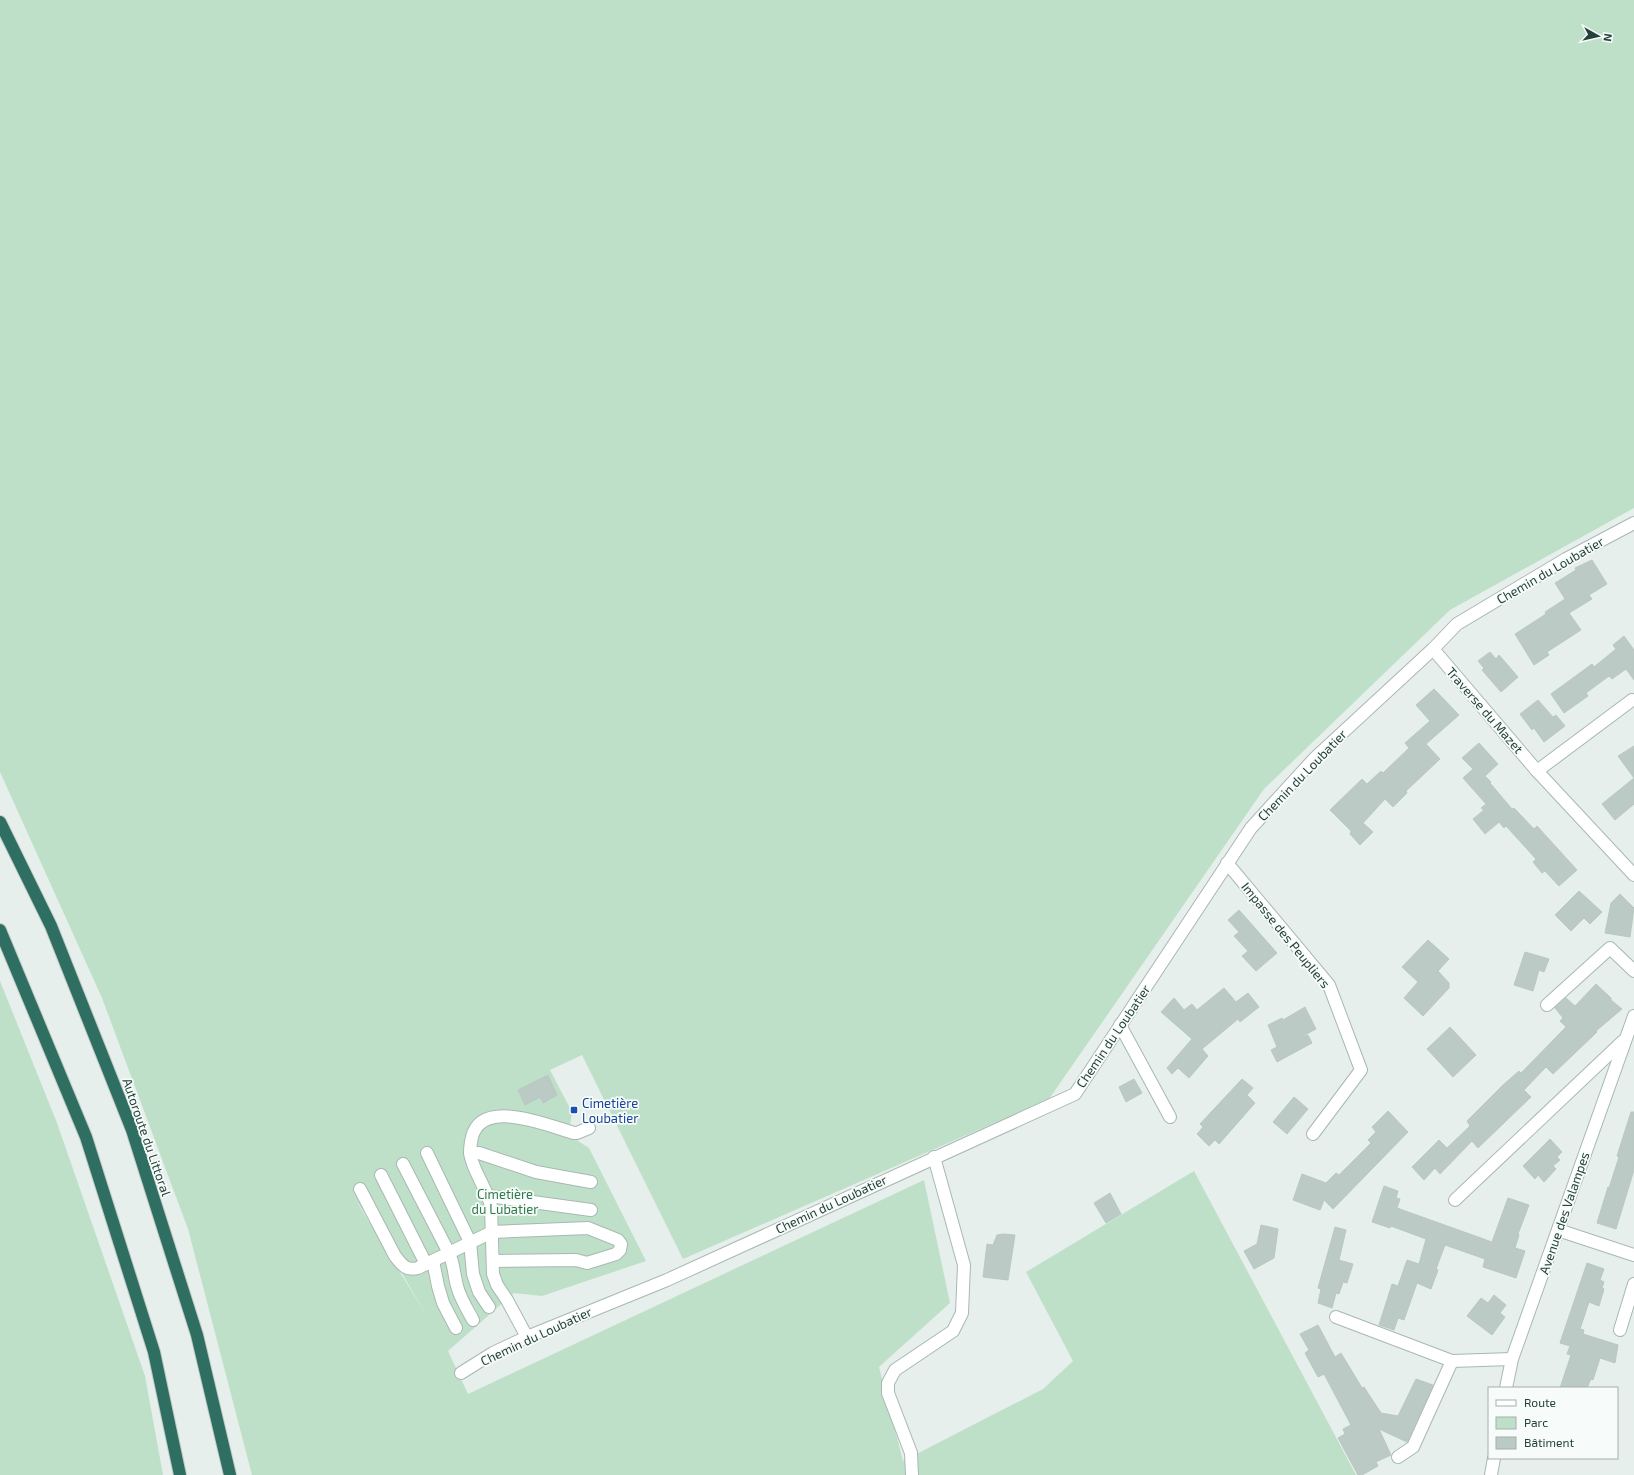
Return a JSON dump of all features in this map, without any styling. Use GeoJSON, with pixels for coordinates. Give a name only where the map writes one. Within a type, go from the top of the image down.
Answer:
{"type":"FeatureCollection","features":[{"type":"Feature","properties":{"kind":"highway","name":"Autoroute du Littoral"},"geometry":{"type":"LineString","coordinates":[[0,822],[52,926],[132,1130],[197,1335],[230,1475]]}},
{"type":"Feature","properties":{"kind":"highway"},"geometry":{"type":"LineString","coordinates":[[0,930],[86,1137],[154,1352],[180,1475]]}},
{"type":"Feature","properties":{"kind":"street","name":"Chemin du Loubatier"},"geometry":{"type":"LineString","coordinates":[[461,1373],[493,1353],[527,1337],[667,1280],[1074,1094],[1251,828],[1314,759],[1457,624],[1566,559],[1634,524]]}},
{"type":"Feature","properties":{"kind":"street","name":"Traverse du Mazet"},"geometry":{"type":"LineString","coordinates":[[1432,649],[1537,770],[1634,874]]}},
{"type":"Feature","properties":{"kind":"street"},"geometry":{"type":"LineString","coordinates":[[1537,770],[1632,700]]}},
{"type":"Feature","properties":{"kind":"street","name":"Impasse des Peupliers"},"geometry":{"type":"LineString","coordinates":[[1228,863],[1329,985],[1361,1070],[1314,1134]]}},
{"type":"Feature","properties":{"kind":"street"},"geometry":{"type":"LineString","coordinates":[[1547,1005],[1610,948],[1634,971]]}},
{"type":"Feature","properties":{"kind":"street","name":"Avenue des Valampes"},"geometry":{"type":"LineString","coordinates":[[1506,1387],[1512,1359],[1634,1016]]}},
{"type":"Feature","properties":{"kind":"street"},"geometry":{"type":"LineString","coordinates":[[1120,1025],[1170,1117]]}},
{"type":"Feature","properties":{"kind":"street","name":"Avenue des Valampes"},"geometry":{"type":"LineString","coordinates":[[1455,1200],[1625,1039]]}},
{"type":"Feature","properties":{"kind":"street"},"geometry":{"type":"LineString","coordinates":[[527,1337],[497,1285],[493,1274],[491,1206],[489,1196],[472,1161],[470,1153],[469,1148],[473,1132],[481,1123],[495,1117],[510,1116],[574,1134],[590,1128]]}},
{"type":"Feature","properties":{"kind":"street"},"geometry":{"type":"LineString","coordinates":[[427,1153],[470,1242],[473,1274],[479,1292],[489,1308]]}},
{"type":"Feature","properties":{"kind":"street"},"geometry":{"type":"LineString","coordinates":[[470,1153],[479,1153],[536,1172],[591,1182]]}},
{"type":"Feature","properties":{"kind":"street"},"geometry":{"type":"LineString","coordinates":[[912,1475],[911,1453],[888,1393],[888,1383],[895,1370],[954,1331],[962,1313],[964,1265],[934,1157]]}},
{"type":"Feature","properties":{"kind":"street"},"geometry":{"type":"LineString","coordinates":[[403,1164],[449,1252],[453,1262],[457,1286],[463,1301],[474,1320]]}},
{"type":"Feature","properties":{"kind":"street"},"geometry":{"type":"LineString","coordinates":[[381,1175],[430,1262],[443,1303],[456,1328]]}},
{"type":"Feature","properties":{"kind":"street"},"geometry":{"type":"LineString","coordinates":[[360,1189],[395,1256],[403,1265],[411,1270],[492,1232],[588,1228],[618,1240],[621,1244],[620,1250],[616,1254],[587,1263],[576,1260],[493,1261]]}},
{"type":"Feature","properties":{"kind":"street"},"geometry":{"type":"LineString","coordinates":[[489,1196],[591,1210]]}},
{"type":"Feature","properties":{"kind":"street"},"geometry":{"type":"LineString","coordinates":[[1558,1230],[1634,1255]]}},
{"type":"Feature","properties":{"kind":"street"},"geometry":{"type":"LineString","coordinates":[[1620,1330],[1634,1284]]}},
{"type":"Feature","properties":{"kind":"street"},"geometry":{"type":"LineString","coordinates":[[1336,1317],[1452,1361],[1512,1359]]}},
{"type":"Feature","properties":{"kind":"street"},"geometry":{"type":"LineString","coordinates":[[1398,1457],[1414,1447],[1452,1361]]}},
{"type":"Feature","properties":{"kind":"street"},"geometry":{"type":"LineString","coordinates":[[1491,1475],[1494,1459]]}},
{"type":"Feature","properties":{"kind":"green space","name":"Cimetière du Lubatier"},"geometry":{"type":"Polygon","coordinates":[[[0,0],[1634,0],[1634,508],[1450,610],[1264,789],[1049,1099],[683,1259],[582,1055],[550,1070],[572,1112],[570,1126],[578,1141],[589,1148],[646,1261],[542,1296],[514,1293],[448,1351],[468,1394],[924,1180],[950,1303],[879,1367],[903,1461],[1043,1389],[1073,1361],[1026,1272],[1194,1171],[1356,1475],[252,1475],[188,1229],[102,998],[0,772],[0,0]],[[355,1199],[427,1316],[377,1231],[355,1199]]]}},
{"type":"Feature","properties":{"kind":"green space"},"geometry":{"type":"Polygon","coordinates":[[[0,981],[57,1123],[145,1376],[163,1475],[0,1475],[0,981]]]}},
{"type":"Feature","properties":{"kind":"building"},"geometry":{"type":"Polygon","coordinates":[[[1592,560],[1607,584],[1589,595],[1592,599],[1569,613],[1581,630],[1547,652],[1549,655],[1534,665],[1515,634],[1546,614],[1545,612],[1565,599],[1555,583],[1576,570],[1575,568],[1592,560]]]}},
{"type":"Feature","properties":{"kind":"building"},"geometry":{"type":"Polygon","coordinates":[[[1624,636],[1634,650],[1634,680],[1626,669],[1612,679],[1609,676],[1586,693],[1588,696],[1564,713],[1551,694],[1592,664],[1594,667],[1616,649],[1613,645],[1624,636]]]}},
{"type":"Feature","properties":{"kind":"building"},"geometry":{"type":"Polygon","coordinates":[[[1490,652],[1496,659],[1499,655],[1518,677],[1501,692],[1482,670],[1484,668],[1478,661],[1490,652]]]}},
{"type":"Feature","properties":{"kind":"building"},"geometry":{"type":"Polygon","coordinates":[[[1434,689],[1459,715],[1426,744],[1440,759],[1406,791],[1407,793],[1393,807],[1385,799],[1363,823],[1373,832],[1360,845],[1350,834],[1351,831],[1330,810],[1362,779],[1367,784],[1381,771],[1383,773],[1409,748],[1405,743],[1430,721],[1416,705],[1434,689]]]}},
{"type":"Feature","properties":{"kind":"building"},"geometry":{"type":"Polygon","coordinates":[[[1538,700],[1553,717],[1556,715],[1565,726],[1544,742],[1534,728],[1532,730],[1520,714],[1538,700]]]}},
{"type":"Feature","properties":{"kind":"building"},"geometry":{"type":"Polygon","coordinates":[[[1479,743],[1498,764],[1485,776],[1491,782],[1490,783],[1512,809],[1514,808],[1534,829],[1537,826],[1577,870],[1559,886],[1545,871],[1542,873],[1533,862],[1536,859],[1506,826],[1504,828],[1499,822],[1485,834],[1473,819],[1484,810],[1481,808],[1486,804],[1463,778],[1473,769],[1462,758],[1479,743]]]}},
{"type":"Feature","properties":{"kind":"building"},"geometry":{"type":"Polygon","coordinates":[[[1634,746],[1634,778],[1618,756],[1634,746]]]}},
{"type":"Feature","properties":{"kind":"building"},"geometry":{"type":"Polygon","coordinates":[[[1634,778],[1634,804],[1615,820],[1602,804],[1634,778]]]}},
{"type":"Feature","properties":{"kind":"building"},"geometry":{"type":"Polygon","coordinates":[[[1579,891],[1602,912],[1590,924],[1584,918],[1571,931],[1555,915],[1579,891]]]}},
{"type":"Feature","properties":{"kind":"building"},"geometry":{"type":"Polygon","coordinates":[[[1620,894],[1634,908],[1630,937],[1605,933],[1611,903],[1620,894]]]}},
{"type":"Feature","properties":{"kind":"building"},"geometry":{"type":"Polygon","coordinates":[[[1239,910],[1277,953],[1256,971],[1242,956],[1248,951],[1234,936],[1239,932],[1228,920],[1239,910]]]}},
{"type":"Feature","properties":{"kind":"building"},"geometry":{"type":"Polygon","coordinates":[[[1428,940],[1449,959],[1438,971],[1449,983],[1449,988],[1423,1016],[1404,998],[1418,982],[1402,967],[1428,940]]]}},
{"type":"Feature","properties":{"kind":"building"},"geometry":{"type":"Polygon","coordinates":[[[1525,952],[1549,959],[1544,972],[1539,970],[1533,991],[1514,985],[1525,952]]]}},
{"type":"Feature","properties":{"kind":"building"},"geometry":{"type":"Polygon","coordinates":[[[1596,984],[1622,1009],[1596,1031],[1597,1032],[1553,1074],[1546,1067],[1524,1090],[1531,1097],[1478,1148],[1472,1141],[1440,1174],[1435,1168],[1424,1180],[1412,1167],[1439,1140],[1447,1148],[1470,1126],[1467,1121],[1503,1085],[1519,1071],[1521,1073],[1566,1027],[1560,1021],[1563,1018],[1555,1008],[1566,998],[1575,1006],[1596,984]]]}},
{"type":"Feature","properties":{"kind":"building"},"geometry":{"type":"Polygon","coordinates":[[[1224,988],[1236,1002],[1248,993],[1259,1007],[1240,1022],[1238,1019],[1202,1049],[1208,1056],[1189,1078],[1178,1068],[1172,1074],[1167,1068],[1192,1039],[1161,1012],[1174,998],[1184,1010],[1192,1004],[1197,1010],[1224,988]]]}},
{"type":"Feature","properties":{"kind":"building"},"geometry":{"type":"Polygon","coordinates":[[[1305,1007],[1316,1029],[1299,1038],[1308,1035],[1312,1043],[1277,1062],[1271,1050],[1277,1047],[1268,1025],[1282,1018],[1283,1020],[1305,1007]]]}},
{"type":"Feature","properties":{"kind":"building"},"geometry":{"type":"Polygon","coordinates":[[[1450,1027],[1476,1055],[1453,1077],[1427,1049],[1450,1027]]]}},
{"type":"Feature","properties":{"kind":"building"},"geometry":{"type":"Polygon","coordinates":[[[548,1075],[557,1095],[543,1103],[540,1097],[525,1105],[518,1090],[548,1075]]]}},
{"type":"Feature","properties":{"kind":"building"},"geometry":{"type":"Polygon","coordinates":[[[1134,1079],[1142,1093],[1126,1102],[1119,1087],[1134,1079]]]}},
{"type":"Feature","properties":{"kind":"building"},"geometry":{"type":"Polygon","coordinates":[[[1242,1079],[1253,1088],[1247,1095],[1255,1103],[1219,1144],[1215,1140],[1209,1146],[1197,1134],[1203,1127],[1200,1124],[1242,1079]]]}},
{"type":"Feature","properties":{"kind":"building"},"geometry":{"type":"Polygon","coordinates":[[[1294,1097],[1308,1109],[1287,1134],[1273,1122],[1294,1097]]]}},
{"type":"Feature","properties":{"kind":"building"},"geometry":{"type":"Polygon","coordinates":[[[1388,1111],[1408,1132],[1333,1209],[1324,1200],[1320,1210],[1293,1200],[1302,1174],[1326,1183],[1336,1173],[1339,1175],[1371,1143],[1368,1140],[1376,1132],[1372,1127],[1388,1111]]]}},
{"type":"Feature","properties":{"kind":"building"},"geometry":{"type":"Polygon","coordinates":[[[1631,1112],[1634,1112],[1634,1170],[1616,1229],[1597,1223],[1619,1157],[1617,1156],[1631,1112]]]}},
{"type":"Feature","properties":{"kind":"building"},"geometry":{"type":"Polygon","coordinates":[[[1550,1139],[1562,1152],[1557,1157],[1560,1160],[1553,1166],[1556,1169],[1544,1182],[1538,1175],[1535,1179],[1523,1166],[1550,1139]]]}},
{"type":"Feature","properties":{"kind":"building"},"geometry":{"type":"Polygon","coordinates":[[[1384,1186],[1398,1191],[1396,1198],[1400,1199],[1397,1208],[1492,1242],[1508,1198],[1529,1205],[1518,1234],[1515,1248],[1525,1251],[1516,1278],[1483,1267],[1485,1259],[1445,1245],[1436,1269],[1438,1270],[1431,1289],[1417,1283],[1404,1320],[1398,1318],[1394,1330],[1379,1325],[1392,1284],[1398,1286],[1407,1260],[1419,1264],[1426,1239],[1391,1226],[1390,1228],[1372,1222],[1384,1186]]]}},
{"type":"Feature","properties":{"kind":"building"},"geometry":{"type":"Polygon","coordinates":[[[1110,1193],[1121,1214],[1106,1223],[1094,1203],[1110,1193]]]}},
{"type":"Feature","properties":{"kind":"building"},"geometry":{"type":"Polygon","coordinates":[[[1261,1225],[1278,1229],[1274,1258],[1254,1269],[1244,1251],[1257,1244],[1261,1225]]]}},
{"type":"Feature","properties":{"kind":"building"},"geometry":{"type":"Polygon","coordinates":[[[1335,1227],[1346,1230],[1339,1260],[1353,1264],[1347,1283],[1343,1282],[1339,1294],[1336,1293],[1332,1308],[1318,1303],[1321,1289],[1318,1288],[1335,1227]]]}},
{"type":"Feature","properties":{"kind":"building"},"geometry":{"type":"Polygon","coordinates":[[[997,1235],[1015,1235],[1008,1280],[983,1277],[987,1244],[993,1245],[997,1235]]]}},
{"type":"Feature","properties":{"kind":"building"},"geometry":{"type":"Polygon","coordinates":[[[1587,1263],[1604,1269],[1600,1280],[1604,1282],[1602,1288],[1604,1289],[1599,1306],[1589,1302],[1580,1329],[1584,1330],[1583,1334],[1618,1345],[1615,1363],[1600,1358],[1593,1380],[1591,1379],[1587,1387],[1560,1387],[1571,1355],[1567,1354],[1570,1346],[1560,1343],[1587,1263]]]}},
{"type":"Feature","properties":{"kind":"building"},"geometry":{"type":"Polygon","coordinates":[[[1494,1295],[1506,1305],[1500,1313],[1505,1317],[1492,1335],[1467,1316],[1481,1298],[1488,1303],[1494,1295]]]}},
{"type":"Feature","properties":{"kind":"building"},"geometry":{"type":"Polygon","coordinates":[[[1318,1325],[1335,1357],[1341,1353],[1362,1388],[1364,1387],[1381,1413],[1398,1416],[1416,1379],[1433,1385],[1407,1442],[1379,1429],[1391,1455],[1376,1462],[1378,1466],[1362,1475],[1358,1475],[1338,1438],[1345,1434],[1343,1429],[1351,1425],[1324,1374],[1318,1377],[1305,1353],[1309,1350],[1300,1334],[1318,1325]]]}},
{"type":"Feature","properties":{"kind":"place","name":"Cimetière Loubatier"},"geometry":{"type":"Point","coordinates":[574,1110]}}]}
